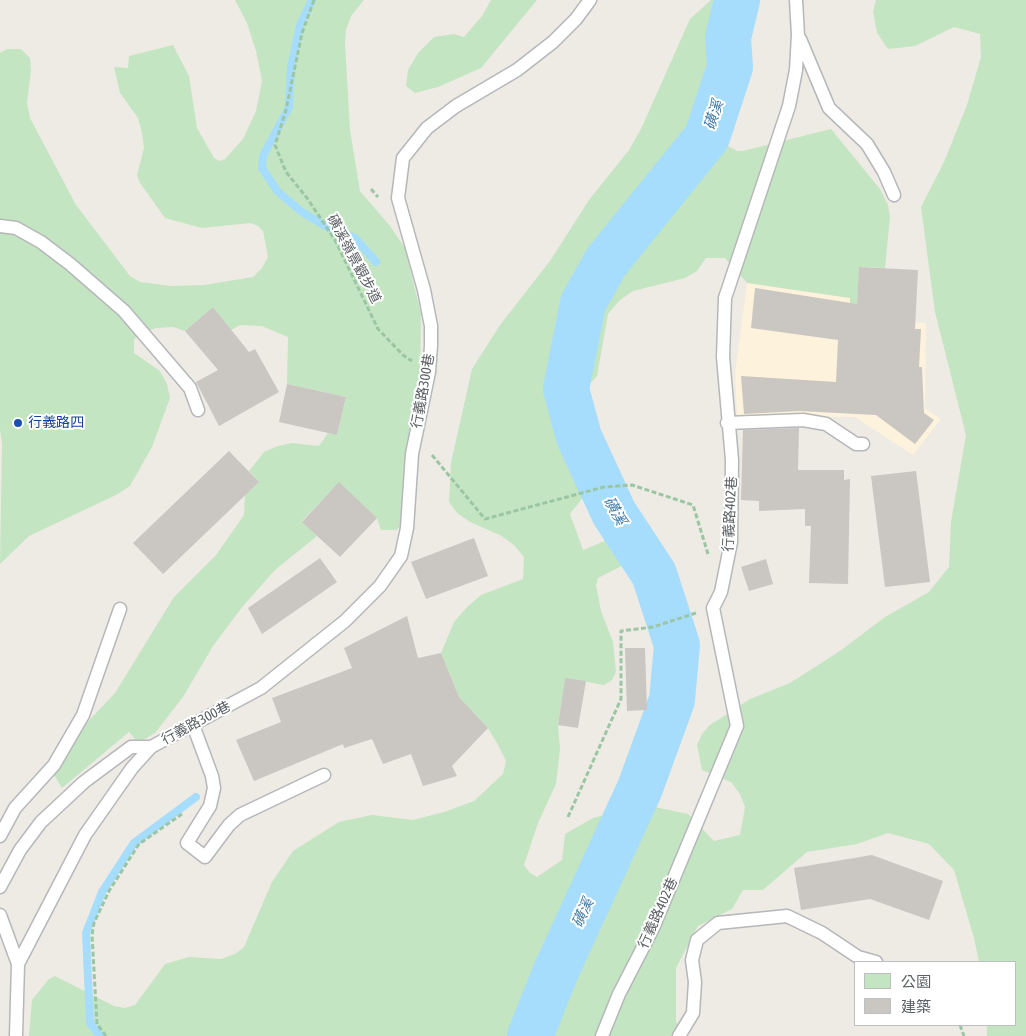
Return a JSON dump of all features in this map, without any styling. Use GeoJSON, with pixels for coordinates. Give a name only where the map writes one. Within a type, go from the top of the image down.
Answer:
{"type":"FeatureCollection","features":[{"type":"Feature","properties":{"kind":"lane","name":"行義路300巷"},"geometry":{"type":"LineString","coordinates":[[18,964],[85,835],[132,768],[151,747],[261,688],[345,621],[380,586],[401,556],[404,544],[409,477],[415,436],[429,372],[431,326],[428,306],[398,198],[403,158],[427,128],[456,106],[516,70],[553,42],[576,19],[590,0]]}},
{"type":"Feature","properties":{"kind":"lane","name":"行義路402巷"},"geometry":{"type":"LineString","coordinates":[[602,1036],[619,994],[654,926],[737,726],[713,608],[721,592],[731,542],[732,460],[727,423],[723,358],[725,298],[789,106],[796,70],[798,34],[796,0]]}},
{"type":"Feature","properties":{"kind":"lane"},"geometry":{"type":"LineString","coordinates":[[798,34],[828,108],[866,144],[884,172],[894,195]]}},
{"type":"Feature","properties":{"kind":"lane"},"geometry":{"type":"LineString","coordinates":[[0,226],[16,228],[41,242],[70,264],[124,311],[190,388],[198,410]]}},
{"type":"Feature","properties":{"kind":"lane"},"geometry":{"type":"LineString","coordinates":[[727,423],[803,420],[826,424],[856,444],[864,444]]}},
{"type":"Feature","properties":{"kind":"lane"},"geometry":{"type":"LineString","coordinates":[[0,836],[15,808],[54,765],[83,715],[120,609]]}},
{"type":"Feature","properties":{"kind":"lane"},"geometry":{"type":"LineString","coordinates":[[193,725],[212,776],[214,788],[210,806],[186,843],[205,857],[240,815],[324,775]]}},
{"type":"Feature","properties":{"kind":"lane","name":"行義路300巷"},"geometry":{"type":"LineString","coordinates":[[0,886],[20,850],[41,822],[84,782],[131,747],[151,747]]}},
{"type":"Feature","properties":{"kind":"lane","name":"行義路300巷"},"geometry":{"type":"LineString","coordinates":[[0,915],[18,964],[16,1036]]}},
{"type":"Feature","properties":{"kind":"lane"},"geometry":{"type":"LineString","coordinates":[[679,1036],[693,1013],[695,982],[692,960],[697,940],[718,923],[787,916],[822,933],[858,957],[872,961]]}},
{"type":"Feature","properties":{"kind":"path","name":"磺溪嶺景觀步道"},"geometry":{"type":"LineString","coordinates":[[314,0],[302,33],[286,110],[275,145],[286,172],[307,198],[335,240],[378,329],[403,354],[429,372]]}},
{"type":"Feature","properties":{"kind":"path"},"geometry":{"type":"LineString","coordinates":[[415,436],[485,518],[604,487],[632,485],[693,506],[710,557]]}},
{"type":"Feature","properties":{"kind":"path"},"geometry":{"type":"LineString","coordinates":[[568,817],[621,699],[621,631],[653,627],[713,608]]}},
{"type":"Feature","properties":{"kind":"path"},"geometry":{"type":"LineString","coordinates":[[106,1036],[97,1024],[92,935],[94,923],[109,891],[138,844],[188,809]]}},
{"type":"Feature","properties":{"kind":"shaded area"},"geometry":{"type":"Polygon","coordinates":[[[747,283],[850,298],[851,319],[926,323],[925,408],[941,419],[913,455],[855,417],[737,416],[735,374],[747,283]]]}},
{"type":"Feature","properties":{"kind":"green space"},"geometry":{"type":"Polygon","coordinates":[[[235,0],[364,0],[351,16],[346,30],[345,44],[350,130],[360,191],[390,226],[405,248],[421,314],[420,388],[404,468],[401,526],[396,530],[381,530],[377,518],[339,483],[302,521],[317,536],[275,570],[243,606],[213,646],[183,697],[155,733],[138,743],[129,732],[62,788],[53,773],[80,730],[115,693],[174,597],[216,555],[244,515],[245,495],[259,482],[249,471],[264,452],[278,446],[292,443],[319,446],[328,433],[337,435],[346,397],[287,384],[288,337],[262,326],[240,325],[231,330],[213,307],[185,331],[173,327],[156,328],[145,332],[134,339],[134,353],[160,371],[167,384],[170,398],[152,447],[130,486],[116,495],[29,536],[0,564],[2,444],[0,429],[0,53],[7,49],[21,49],[30,58],[31,70],[27,103],[30,118],[76,205],[130,276],[140,282],[171,286],[204,285],[253,277],[262,268],[268,257],[263,231],[258,226],[250,223],[202,228],[165,218],[140,183],[137,175],[144,148],[142,133],[138,118],[120,93],[114,67],[128,68],[129,56],[173,45],[189,76],[197,128],[214,158],[220,161],[225,159],[243,139],[256,111],[262,81],[256,51],[247,23],[235,0]]]}},
{"type":"Feature","properties":{"kind":"green space"},"geometry":{"type":"Polygon","coordinates":[[[491,0],[537,0],[481,68],[438,87],[415,93],[406,86],[408,70],[418,53],[434,37],[454,34],[464,37],[482,16],[491,0]]]}},
{"type":"Feature","properties":{"kind":"green space"},"geometry":{"type":"Polygon","coordinates":[[[711,0],[720,0],[731,7],[733,102],[724,140],[728,146],[737,151],[743,151],[831,129],[880,189],[888,205],[890,217],[885,268],[859,267],[857,312],[850,313],[850,298],[747,283],[725,258],[706,258],[697,271],[685,278],[633,291],[619,301],[608,314],[597,376],[580,394],[582,409],[594,450],[595,470],[592,486],[570,514],[583,550],[626,532],[633,535],[643,545],[643,555],[598,578],[596,585],[601,611],[613,642],[616,672],[612,680],[604,685],[565,678],[558,725],[560,749],[556,784],[538,823],[524,865],[530,873],[537,877],[562,860],[565,834],[593,818],[625,809],[655,807],[688,814],[714,841],[740,835],[745,807],[740,794],[731,782],[702,770],[697,745],[702,734],[710,725],[750,699],[790,683],[840,651],[885,617],[929,592],[949,567],[951,522],[966,435],[935,312],[921,207],[944,162],[967,105],[981,57],[980,34],[954,27],[915,46],[888,49],[877,33],[873,11],[876,0],[1026,0],[1026,1036],[987,1036],[987,1026],[1016,1026],[1016,961],[979,961],[954,870],[929,844],[888,833],[857,844],[807,852],[763,890],[743,890],[732,909],[698,926],[676,968],[676,1022],[686,1036],[29,1036],[32,1000],[48,980],[55,976],[114,1006],[125,1008],[135,1005],[165,964],[189,957],[221,959],[235,954],[244,947],[272,882],[293,851],[339,822],[372,815],[413,820],[444,812],[474,801],[503,774],[506,761],[498,745],[488,728],[459,697],[441,653],[454,622],[467,607],[481,595],[523,579],[524,557],[514,545],[500,535],[470,522],[457,513],[449,502],[451,463],[472,369],[500,325],[550,261],[589,200],[629,150],[641,129],[690,19],[711,0]]]}},
{"type":"Feature","properties":{"kind":"building"},"geometry":{"type":"Polygon","coordinates":[[[859,267],[918,270],[915,329],[921,329],[919,367],[922,367],[924,413],[934,420],[915,444],[876,415],[800,411],[744,414],[741,376],[836,382],[838,340],[751,328],[755,288],[857,304],[859,267]]]}},
{"type":"Feature","properties":{"kind":"building"},"geometry":{"type":"Polygon","coordinates":[[[213,307],[249,352],[255,349],[279,392],[219,426],[196,382],[218,370],[185,331],[213,307]]]}},
{"type":"Feature","properties":{"kind":"building"},"geometry":{"type":"Polygon","coordinates":[[[287,384],[346,397],[337,435],[279,422],[287,384]]]}},
{"type":"Feature","properties":{"kind":"building"},"geometry":{"type":"Polygon","coordinates":[[[799,428],[798,470],[844,470],[844,480],[850,479],[848,584],[809,583],[811,526],[805,526],[805,509],[759,511],[759,501],[741,500],[743,430],[799,428]]]}},
{"type":"Feature","properties":{"kind":"building"},"geometry":{"type":"Polygon","coordinates":[[[229,451],[259,482],[163,574],[133,543],[229,451]]]}},
{"type":"Feature","properties":{"kind":"building"},"geometry":{"type":"Polygon","coordinates":[[[916,471],[930,582],[885,587],[871,476],[916,471]]]}},
{"type":"Feature","properties":{"kind":"building"},"geometry":{"type":"Polygon","coordinates":[[[339,482],[377,518],[340,557],[302,522],[339,482]]]}},
{"type":"Feature","properties":{"kind":"building"},"geometry":{"type":"Polygon","coordinates":[[[474,538],[488,576],[426,599],[411,562],[474,538]]]}},
{"type":"Feature","properties":{"kind":"building"},"geometry":{"type":"Polygon","coordinates":[[[320,558],[337,582],[262,634],[248,608],[320,558]]]}},
{"type":"Feature","properties":{"kind":"building"},"geometry":{"type":"Polygon","coordinates":[[[766,559],[773,584],[749,591],[741,567],[766,559]]]}},
{"type":"Feature","properties":{"kind":"building"},"geometry":{"type":"Polygon","coordinates":[[[407,616],[418,658],[441,653],[459,697],[488,728],[452,766],[457,776],[423,786],[411,754],[383,764],[372,739],[344,748],[343,744],[254,781],[236,740],[281,722],[272,698],[352,668],[344,648],[407,616]]]}},
{"type":"Feature","properties":{"kind":"building"},"geometry":{"type":"Polygon","coordinates":[[[625,648],[645,648],[647,710],[627,711],[625,648]]]}},
{"type":"Feature","properties":{"kind":"building"},"geometry":{"type":"Polygon","coordinates":[[[565,678],[586,681],[578,728],[558,725],[565,678]]]}},
{"type":"Feature","properties":{"kind":"building"},"geometry":{"type":"Polygon","coordinates":[[[872,855],[943,881],[929,920],[870,899],[801,910],[794,868],[872,855]]]}},
{"type":"Feature","properties":{"kind":"waterway"},"geometry":{"type":"LineString","coordinates":[[312,0],[300,25],[291,67],[289,107],[263,156],[262,168],[278,192],[302,212],[327,227],[355,238],[376,262]]}},
{"type":"Feature","properties":{"kind":"waterway","name":"磺溪"},"geometry":{"type":"LineString","coordinates":[[530,1036],[556,971],[640,788],[672,700],[677,645],[654,574],[614,513],[579,437],[566,389],[583,303],[606,262],[707,137],[730,67],[728,38],[737,0]]}},
{"type":"Feature","properties":{"kind":"waterway"},"geometry":{"type":"LineString","coordinates":[[100,1036],[90,1023],[86,933],[102,892],[134,843],[196,797]]}},
{"type":"Feature","properties":{"kind":"place","name":"行義路四"},"geometry":{"type":"Point","coordinates":[18,423]}}]}
